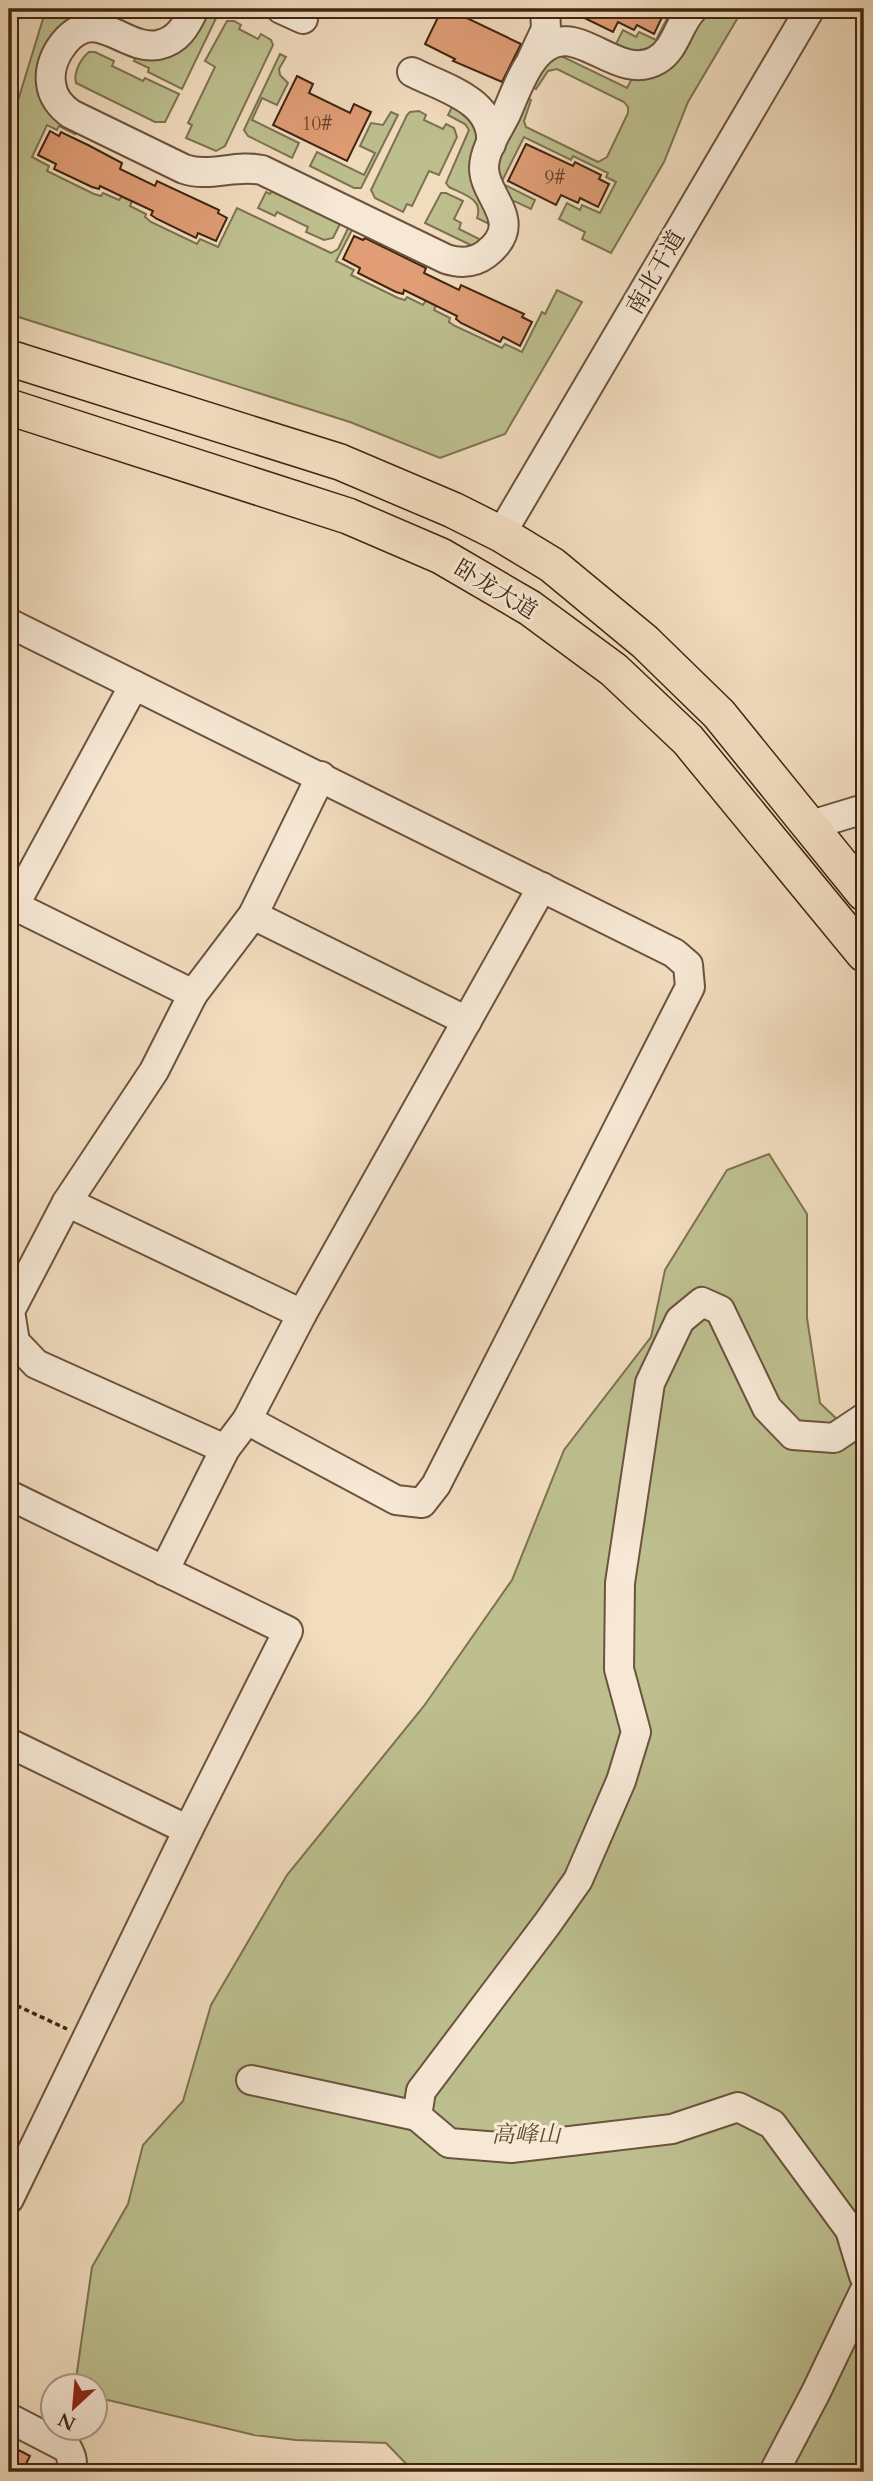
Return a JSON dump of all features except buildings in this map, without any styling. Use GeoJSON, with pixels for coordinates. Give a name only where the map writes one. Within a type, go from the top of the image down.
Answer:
{"type":"FeatureCollection","features":[{"type":"Feature","properties":{"kind":"main road","name":"卧龙大道"},"geometry":{"type":"LineString","coordinates":[[9,358],[340,462],[453,510],[501,534],[552,565],[645,642],[719,715],[864,893]]}},
{"type":"Feature","properties":{"kind":"main road","name":"卧龙大道"},"geometry":{"type":"LineString","coordinates":[[9,407],[348,516],[441,556],[530,608],[614,670],[688,740],[864,954]]}},
{"type":"Feature","properties":{"kind":"street"},"geometry":{"type":"LineString","coordinates":[[194,9],[179,34],[156,45],[139,44],[99,28],[87,29],[71,36],[61,47],[52,65],[51,85],[56,99],[71,114],[184,169],[201,173],[250,168],[262,170],[454,261],[467,262],[480,258],[494,246],[500,236],[503,226],[501,210],[486,183],[484,170],[491,144],[546,29],[545,10]]}},
{"type":"Feature","properties":{"kind":"street","name":"南北干道"},"geometry":{"type":"LineString","coordinates":[[501,534],[810,9]]}},
{"type":"Feature","properties":{"kind":"street"},"geometry":{"type":"LineString","coordinates":[[545,10],[559,32],[618,62],[639,65],[652,63],[663,55],[671,46],[686,15]]}},
{"type":"Feature","properties":{"kind":"street"},"geometry":{"type":"LineString","coordinates":[[412,72],[469,100],[483,103],[501,100],[512,94],[541,51],[553,44],[570,42],[584,45]]}},
{"type":"Feature","properties":{"kind":"street"},"geometry":{"type":"LineString","coordinates":[[469,100],[486,117],[491,129],[491,144]]}},
{"type":"Feature","properties":{"kind":"street"},"geometry":{"type":"LineString","coordinates":[[9,623],[674,953],[688,965],[690,987],[436,1485],[422,1503],[396,1500],[247,1420]]}},
{"type":"Feature","properties":{"kind":"street"},"geometry":{"type":"LineString","coordinates":[[134,685],[12,905],[192,994]]}},
{"type":"Feature","properties":{"kind":"street"},"geometry":{"type":"LineString","coordinates":[[225,1449],[36,1364],[15,1342],[9,1311],[67,1202],[154,1071],[192,994],[253,915],[321,776]]}},
{"type":"Feature","properties":{"kind":"street"},"geometry":{"type":"LineString","coordinates":[[808,826],[864,809]]}},
{"type":"Feature","properties":{"kind":"street"},"geometry":{"type":"LineString","coordinates":[[164,1571],[225,1449],[247,1420],[302,1314],[542,887]]}},
{"type":"Feature","properties":{"kind":"street"},"geometry":{"type":"LineString","coordinates":[[253,915],[467,1021]]}},
{"type":"Feature","properties":{"kind":"street"},"geometry":{"type":"LineString","coordinates":[[67,1202],[302,1314]]}},
{"type":"Feature","properties":{"kind":"street"},"geometry":{"type":"LineString","coordinates":[[417,2116],[421,2091],[578,1880],[621,1781],[636,1732],[619,1669],[620,1583],[650,1383],[680,1321],[702,1302],[720,1310],[767,1408],[793,1435],[834,1438],[864,1418]]}},
{"type":"Feature","properties":{"kind":"street"},"geometry":{"type":"LineString","coordinates":[[9,1495],[288,1631],[9,2199]]}},
{"type":"Feature","properties":{"kind":"street"},"geometry":{"type":"LineString","coordinates":[[9,1743],[188,1830]]}},
{"type":"Feature","properties":{"kind":"street"},"geometry":{"type":"LineString","coordinates":[[251,2080],[417,2116],[449,2143],[511,2148],[672,2129],[738,2107],[772,2124],[850,2230],[864,2276]]}},
{"type":"Feature","properties":{"kind":"street"},"geometry":{"type":"LineString","coordinates":[[774,2472],[864,2292]]}},
{"type":"Feature","properties":{"kind":"street"},"geometry":{"type":"LineString","coordinates":[[9,2418],[67,2448],[72,2456],[69,2472]]}},
{"type":"Feature","properties":{"kind":"path"},"geometry":{"type":"LineString","coordinates":[[9,2001],[88,2038]]}},
{"type":"Feature","properties":{"kind":"green space"},"geometry":{"type":"Polygon","coordinates":[[[46,9],[73,9],[49,57],[79,124],[75,134],[59,126],[57,130],[47,125],[32,157],[49,166],[47,171],[94,194],[101,196],[103,193],[119,200],[122,196],[132,201],[130,206],[146,214],[145,217],[151,222],[197,244],[200,239],[218,247],[237,208],[331,253],[338,249],[352,220],[364,230],[361,234],[352,230],[336,261],[354,270],[351,275],[398,298],[405,300],[407,297],[423,305],[426,300],[436,305],[434,310],[450,318],[449,322],[455,326],[502,348],[505,344],[522,352],[542,312],[545,314],[557,290],[582,302],[505,434],[440,458],[350,422],[9,314],[9,130],[46,9]]]}},
{"type":"Feature","properties":{"kind":"green space"},"geometry":{"type":"Polygon","coordinates":[[[202,9],[224,9],[219,12],[182,89],[148,72],[149,68],[134,61],[138,51],[202,9]]]}},
{"type":"Feature","properties":{"kind":"green space"},"geometry":{"type":"Polygon","coordinates":[[[672,9],[677,9],[675,24],[642,59],[615,46],[623,30],[636,37],[639,32],[656,40],[672,9]]]}},
{"type":"Feature","properties":{"kind":"green space"},"geometry":{"type":"Polygon","coordinates":[[[702,9],[743,9],[688,102],[664,162],[611,253],[582,239],[585,232],[559,219],[567,203],[580,210],[582,205],[600,213],[616,182],[606,177],[608,173],[573,156],[571,160],[524,137],[501,183],[535,200],[531,209],[501,195],[490,172],[522,95],[531,100],[524,121],[526,127],[598,162],[607,157],[628,113],[624,102],[557,69],[548,71],[536,89],[527,85],[551,51],[627,88],[636,71],[702,9]]]}},
{"type":"Feature","properties":{"kind":"green space"},"geometry":{"type":"Polygon","coordinates":[[[227,21],[241,25],[239,29],[258,39],[261,34],[271,40],[273,45],[225,146],[216,151],[186,138],[192,125],[188,123],[215,67],[205,61],[227,21]]]}},
{"type":"Feature","properties":{"kind":"green space"},"geometry":{"type":"Polygon","coordinates":[[[89,52],[114,61],[112,66],[143,81],[145,78],[179,94],[165,122],[155,122],[76,83],[78,66],[89,52]]]}},
{"type":"Feature","properties":{"kind":"green space"},"geometry":{"type":"Polygon","coordinates":[[[280,54],[286,57],[279,69],[280,75],[288,83],[277,105],[262,98],[252,120],[299,143],[292,158],[248,136],[244,130],[280,54]]]}},
{"type":"Feature","properties":{"kind":"green space"},"geometry":{"type":"Polygon","coordinates":[[[452,107],[481,121],[494,207],[488,221],[491,225],[477,218],[478,206],[475,202],[446,183],[469,130],[465,124],[448,115],[452,107]]]}},
{"type":"Feature","properties":{"kind":"green space"},"geometry":{"type":"Polygon","coordinates":[[[419,111],[426,115],[424,120],[443,129],[446,124],[454,128],[457,137],[439,175],[429,171],[412,206],[407,204],[403,212],[375,198],[371,190],[407,115],[419,111]]]}},
{"type":"Feature","properties":{"kind":"green space"},"geometry":{"type":"Polygon","coordinates":[[[391,112],[398,115],[361,188],[354,188],[310,166],[317,152],[364,175],[375,153],[360,146],[371,123],[383,125],[391,112]]]}},
{"type":"Feature","properties":{"kind":"green space"},"geometry":{"type":"Polygon","coordinates":[[[276,183],[344,216],[333,238],[324,240],[306,232],[308,227],[277,212],[275,216],[258,208],[266,192],[270,194],[276,183]]]}},
{"type":"Feature","properties":{"kind":"green space"},"geometry":{"type":"Polygon","coordinates":[[[441,193],[463,201],[454,219],[461,223],[459,229],[489,244],[481,250],[425,223],[441,193]]]}},
{"type":"Feature","properties":{"kind":"green space","name":"高峰山"},"geometry":{"type":"Polygon","coordinates":[[[769,1154],[807,1214],[807,1318],[820,1403],[864,1445],[864,2472],[414,2472],[386,2443],[296,2440],[254,2435],[108,2400],[108,2372],[77,2372],[92,2267],[128,2204],[143,2145],[183,2101],[211,2005],[287,1875],[424,1706],[512,1580],[564,1450],[651,1337],[665,1270],[727,1170],[769,1154]]]}}]}
